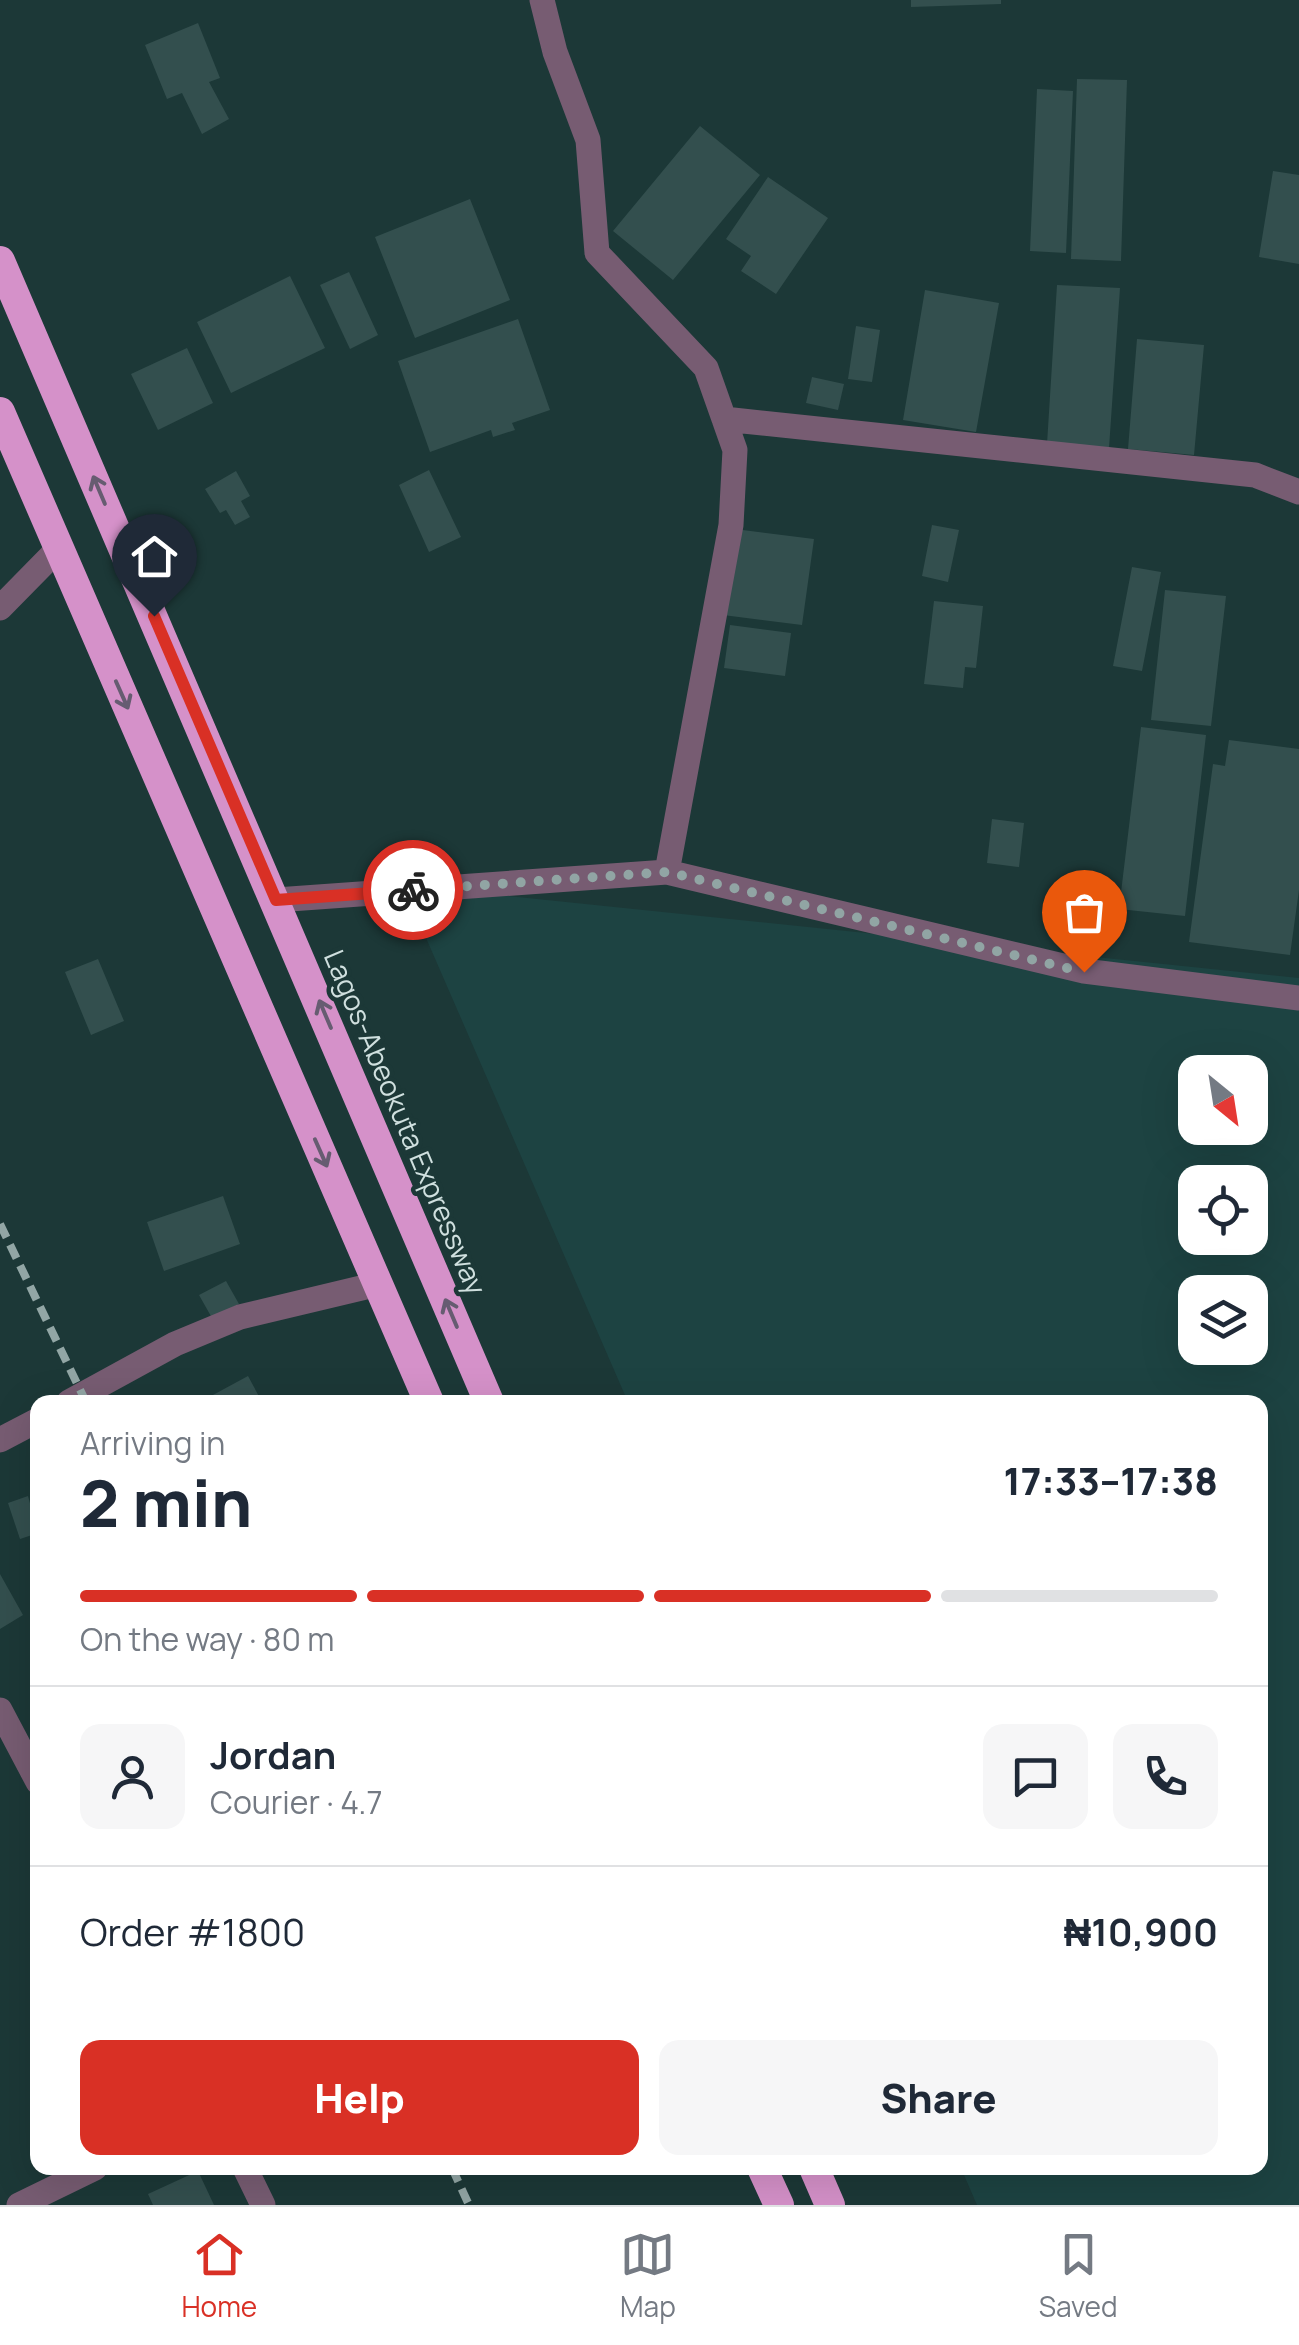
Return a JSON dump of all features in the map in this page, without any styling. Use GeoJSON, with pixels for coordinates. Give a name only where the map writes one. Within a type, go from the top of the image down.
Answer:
{"type":"FeatureCollection","features":[{"type":"Feature","properties":{"kind":"highway","name":"Lagos-Abeokuta Expressway"},"geometry":{"type":"LineString","coordinates":[[0,262],[487,1395]]}},
{"type":"Feature","properties":{"kind":"highway"},"geometry":{"type":"LineString","coordinates":[[0,412],[427,1395]]}},
{"type":"Feature","properties":{"kind":"highway"},"geometry":{"type":"LineString","coordinates":[[765,2175],[779,2205]]}},
{"type":"Feature","properties":{"kind":"highway"},"geometry":{"type":"LineString","coordinates":[[817,2175],[830,2205]]}},
{"type":"Feature","properties":{"kind":"street"},"geometry":{"type":"LineString","coordinates":[[542,0],[555,52],[588,140],[597,253],[706,368],[735,450],[731,525],[667,872]]}},
{"type":"Feature","properties":{"kind":"street"},"geometry":{"type":"LineString","coordinates":[[724,419],[1255,475],[1299,492]]}},
{"type":"Feature","properties":{"kind":"street"},"geometry":{"type":"LineString","coordinates":[[0,608],[58,548]]}},
{"type":"Feature","properties":{"kind":"street"},"geometry":{"type":"LineString","coordinates":[[276,900],[667,872],[1084,972],[1299,998]]}},
{"type":"Feature","properties":{"kind":"street"},"geometry":{"type":"LineString","coordinates":[[82,1395],[175,1344],[240,1317],[378,1284]]}},
{"type":"Feature","properties":{"kind":"street"},"geometry":{"type":"LineString","coordinates":[[0,1440],[30,1424]]}},
{"type":"Feature","properties":{"kind":"street"},"geometry":{"type":"LineString","coordinates":[[1,1718],[30,1768]]}},
{"type":"Feature","properties":{"kind":"street"},"geometry":{"type":"LineString","coordinates":[[19,2205],[81,2175]]}},
{"type":"Feature","properties":{"kind":"street"},"geometry":{"type":"LineString","coordinates":[[249,2175],[263,2205]]}},
{"type":"Feature","properties":{"kind":"shaded area"},"geometry":{"type":"Polygon","coordinates":[[[403,885],[1299,978],[1299,2205],[977,2205],[964,2175],[1268,2175],[1268,1395],[625,1395],[403,885]]]}},
{"type":"Feature","properties":{"kind":"building"},"geometry":{"type":"Polygon","coordinates":[[[911,0],[1001,0],[1001,4],[911,7],[911,0]]]}},
{"type":"Feature","properties":{"kind":"building"},"geometry":{"type":"Polygon","coordinates":[[[198,23],[220,78],[209,82],[229,119],[202,134],[182,93],[167,99],[145,45],[198,23]]]}},
{"type":"Feature","properties":{"kind":"building"},"geometry":{"type":"Polygon","coordinates":[[[1077,79],[1127,80],[1121,261],[1071,259],[1077,79]]]}},
{"type":"Feature","properties":{"kind":"building"},"geometry":{"type":"Polygon","coordinates":[[[1037,89],[1073,91],[1066,253],[1030,251],[1037,89]]]}},
{"type":"Feature","properties":{"kind":"building"},"geometry":{"type":"Polygon","coordinates":[[[700,126],[760,175],[673,280],[613,231],[700,126]]]}},
{"type":"Feature","properties":{"kind":"building"},"geometry":{"type":"Polygon","coordinates":[[[1273,171],[1299,175],[1299,264],[1259,257],[1273,171]]]}},
{"type":"Feature","properties":{"kind":"building"},"geometry":{"type":"Polygon","coordinates":[[[768,177],[828,218],[776,294],[741,271],[751,256],[726,239],[768,177]]]}},
{"type":"Feature","properties":{"kind":"building"},"geometry":{"type":"Polygon","coordinates":[[[470,199],[510,300],[415,338],[375,237],[470,199]]]}},
{"type":"Feature","properties":{"kind":"building"},"geometry":{"type":"Polygon","coordinates":[[[349,272],[378,335],[350,349],[320,285],[349,272]]]}},
{"type":"Feature","properties":{"kind":"building"},"geometry":{"type":"Polygon","coordinates":[[[290,276],[325,348],[231,393],[197,322],[290,276]]]}},
{"type":"Feature","properties":{"kind":"building"},"geometry":{"type":"Polygon","coordinates":[[[1057,285],[1120,288],[1109,448],[1047,444],[1057,285]]]}},
{"type":"Feature","properties":{"kind":"building"},"geometry":{"type":"Polygon","coordinates":[[[925,290],[999,303],[976,432],[903,420],[925,290]]]}},
{"type":"Feature","properties":{"kind":"building"},"geometry":{"type":"Polygon","coordinates":[[[518,319],[550,410],[512,423],[515,430],[493,437],[491,430],[430,452],[398,361],[518,319]]]}},
{"type":"Feature","properties":{"kind":"building"},"geometry":{"type":"Polygon","coordinates":[[[856,326],[880,330],[872,382],[848,379],[856,326]]]}},
{"type":"Feature","properties":{"kind":"building"},"geometry":{"type":"Polygon","coordinates":[[[1137,339],[1204,345],[1194,455],[1128,449],[1137,339]]]}},
{"type":"Feature","properties":{"kind":"building"},"geometry":{"type":"Polygon","coordinates":[[[187,348],[213,403],[158,430],[131,374],[187,348]]]}},
{"type":"Feature","properties":{"kind":"building"},"geometry":{"type":"Polygon","coordinates":[[[812,377],[844,384],[838,410],[806,403],[812,377]]]}},
{"type":"Feature","properties":{"kind":"building"},"geometry":{"type":"Polygon","coordinates":[[[429,470],[461,537],[429,552],[399,485],[429,470]]]}},
{"type":"Feature","properties":{"kind":"building"},"geometry":{"type":"Polygon","coordinates":[[[236,471],[250,496],[241,501],[250,517],[235,525],[226,510],[220,513],[205,489],[236,471]]]}},
{"type":"Feature","properties":{"kind":"building"},"geometry":{"type":"Polygon","coordinates":[[[932,525],[959,530],[948,582],[922,576],[932,525]]]}},
{"type":"Feature","properties":{"kind":"building"},"geometry":{"type":"Polygon","coordinates":[[[735,529],[814,539],[802,625],[723,615],[735,529]]]}},
{"type":"Feature","properties":{"kind":"building"},"geometry":{"type":"Polygon","coordinates":[[[1132,567],[1161,572],[1142,671],[1113,666],[1132,567]]]}},
{"type":"Feature","properties":{"kind":"building"},"geometry":{"type":"Polygon","coordinates":[[[1165,590],[1226,596],[1211,726],[1151,720],[1165,590]]]}},
{"type":"Feature","properties":{"kind":"building"},"geometry":{"type":"Polygon","coordinates":[[[934,601],[983,606],[976,668],[965,667],[963,688],[924,684],[934,601]]]}},
{"type":"Feature","properties":{"kind":"building"},"geometry":{"type":"Polygon","coordinates":[[[730,625],[791,633],[785,676],[724,668],[730,625]]]}},
{"type":"Feature","properties":{"kind":"building"},"geometry":{"type":"Polygon","coordinates":[[[1141,727],[1206,735],[1185,916],[1119,909],[1141,727]]]}},
{"type":"Feature","properties":{"kind":"building"},"geometry":{"type":"Polygon","coordinates":[[[1229,740],[1299,749],[1299,890],[1290,955],[1189,942],[1213,764],[1225,766],[1229,740]]]}},
{"type":"Feature","properties":{"kind":"building"},"geometry":{"type":"Polygon","coordinates":[[[992,819],[1024,823],[1019,867],[987,863],[992,819]]]}},
{"type":"Feature","properties":{"kind":"building"},"geometry":{"type":"Polygon","coordinates":[[[98,959],[124,1021],[91,1035],[65,972],[98,959]]]}},
{"type":"Feature","properties":{"kind":"building"},"geometry":{"type":"Polygon","coordinates":[[[223,1196],[240,1244],[164,1271],[147,1222],[223,1196]]]}},
{"type":"Feature","properties":{"kind":"building"},"geometry":{"type":"Polygon","coordinates":[[[226,1281],[239,1304],[212,1318],[199,1295],[226,1281]]]}},
{"type":"Feature","properties":{"kind":"building"},"geometry":{"type":"Polygon","coordinates":[[[248,1376],[258,1395],[213,1395],[248,1376]]]}},
{"type":"Feature","properties":{"kind":"building"},"geometry":{"type":"Polygon","coordinates":[[[28,1496],[30,1536],[20,1539],[8,1503],[28,1496]]]}},
{"type":"Feature","properties":{"kind":"building"},"geometry":{"type":"Polygon","coordinates":[[[0,1574],[23,1615],[0,1629],[0,1574]]]}},
{"type":"Feature","properties":{"kind":"building"},"geometry":{"type":"Polygon","coordinates":[[[189,2175],[200,2175],[214,2205],[153,2205],[148,2194],[189,2175]]]}},
{"type":"Feature","properties":{"kind":"railway"},"geometry":{"type":"LineString","coordinates":[[0,1224],[83,1395]]}},
{"type":"Feature","properties":{"kind":"railway"},"geometry":{"type":"LineString","coordinates":[[455,2175],[469,2205]]}},
{"type":"Feature","properties":{"kind":"way so far"},"geometry":{"type":"LineString","coordinates":[[413,890],[667,872],[1084,972]]}},
{"type":"Feature","properties":{"kind":"route"},"geometry":{"type":"LineString","coordinates":[[154,616],[276,900],[413,890]]}}]}
